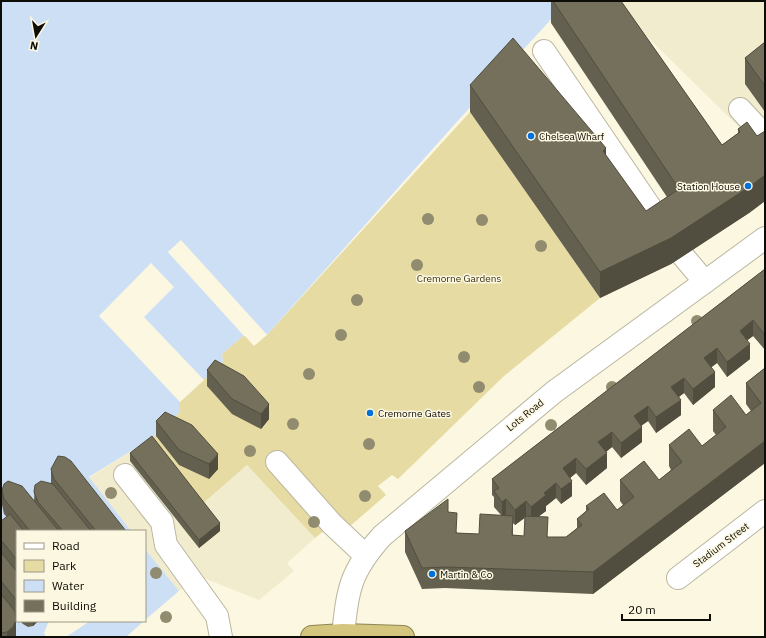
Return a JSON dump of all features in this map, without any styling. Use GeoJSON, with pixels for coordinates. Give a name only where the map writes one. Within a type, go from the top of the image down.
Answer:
{"type":"FeatureCollection","features":[{"type":"Feature","properties":{"kind":"highway"},"geometry":{"type":"LineString","coordinates":[[312,637],[403,637]]}},
{"type":"Feature","properties":{"kind":"street"},"geometry":{"type":"LineString","coordinates":[[544,51],[663,226]]}},
{"type":"Feature","properties":{"kind":"street"},"geometry":{"type":"LineString","coordinates":[[740,109],[765,136]]}},
{"type":"Feature","properties":{"kind":"street","name":"Lots Road"},"geometry":{"type":"LineString","coordinates":[[343,636],[346,600],[352,577],[365,555],[382,536],[412,509],[554,392],[765,238]]}},
{"type":"Feature","properties":{"kind":"street"},"geometry":{"type":"LineString","coordinates":[[683,256],[705,282]]}},
{"type":"Feature","properties":{"kind":"street"},"geometry":{"type":"LineString","coordinates":[[277,462],[332,524],[365,555]]}},
{"type":"Feature","properties":{"kind":"street"},"geometry":{"type":"LineString","coordinates":[[125,475],[162,522],[166,545],[217,616],[221,637]]}},
{"type":"Feature","properties":{"kind":"street","name":"Stadium Street"},"geometry":{"type":"LineString","coordinates":[[678,578],[765,511]]}},
{"type":"Feature","properties":{"kind":"shaded area"},"geometry":{"type":"Polygon","coordinates":[[[611,1],[765,1],[765,156],[754,142],[611,1]]]}},
{"type":"Feature","properties":{"kind":"shaded area"},"geometry":{"type":"Polygon","coordinates":[[[152,438],[200,506],[247,465],[315,538],[287,563],[294,571],[259,600],[201,577],[179,591],[146,550],[146,530],[130,530],[89,478],[152,438]]]}},
{"type":"Feature","properties":{"kind":"green space","name":"Cremorne Gardens"},"geometry":{"type":"Polygon","coordinates":[[[470,112],[600,298],[504,376],[398,479],[392,475],[378,486],[386,495],[349,527],[340,518],[315,538],[247,465],[200,506],[152,438],[180,412],[180,402],[223,362],[222,354],[244,335],[254,346],[267,335],[470,112]]]}},
{"type":"Feature","properties":{"kind":"water"},"geometry":{"type":"Polygon","coordinates":[[[1,1],[568,1],[454,125],[267,335],[181,241],[168,252],[244,335],[222,354],[223,362],[180,402],[180,412],[152,438],[89,477],[130,530],[16,530],[16,622],[143,622],[126,637],[1,637],[1,1]]]}},
{"type":"Feature","properties":{"kind":"water"},"geometry":{"type":"Polygon","coordinates":[[[146,550],[179,591],[146,619],[146,550]]]}},
{"type":"Feature","properties":{"kind":"pier"},"geometry":{"type":"Polygon","coordinates":[[[181,240],[267,335],[265,336],[181,243],[171,252],[245,334],[245,337],[168,252],[181,240]]]}},
{"type":"Feature","properties":{"kind":"pier"},"geometry":{"type":"Polygon","coordinates":[[[151,263],[174,287],[144,317],[204,380],[180,402],[99,316],[151,263]]]}},
{"type":"Feature","properties":{"kind":"pier"},"geometry":{"type":"Polygon","coordinates":[[[49,622],[88,622],[66,637],[46,637],[44,633],[49,622]]]}},
{"type":"Feature","properties":{"kind":"building","name":"Chelsea Wharf"},"geometry":{"type":"Polygon","coordinates":[[[553,1],[621,1],[722,145],[740,132],[738,129],[747,122],[757,136],[765,131],[765,175],[671,238],[600,272],[470,85],[513,38],[606,148],[603,151],[646,211],[679,189],[553,1]]]}},
{"type":"Feature","properties":{"kind":"building"},"geometry":{"type":"Polygon","coordinates":[[[765,42],[765,86],[745,58],[765,42]]]}},
{"type":"Feature","properties":{"kind":"building"},"geometry":{"type":"Polygon","coordinates":[[[765,269],[765,335],[753,320],[740,331],[750,344],[727,362],[717,348],[704,358],[715,372],[693,389],[684,378],[671,387],[681,400],[656,417],[648,406],[634,416],[642,427],[621,443],[612,432],[598,442],[607,453],[586,469],[576,458],[563,468],[572,481],[561,489],[556,483],[544,493],[546,495],[531,507],[526,501],[515,510],[506,499],[502,502],[494,491],[499,488],[492,479],[765,269]]]}},
{"type":"Feature","properties":{"kind":"building"},"geometry":{"type":"Polygon","coordinates":[[[215,360],[244,376],[269,404],[261,414],[232,399],[207,370],[215,360]]]}},
{"type":"Feature","properties":{"kind":"building"},"geometry":{"type":"Polygon","coordinates":[[[765,368],[765,441],[593,572],[445,567],[422,568],[405,531],[448,499],[448,512],[457,513],[456,533],[479,534],[480,514],[513,516],[512,535],[524,536],[525,516],[548,517],[547,537],[566,537],[582,525],[577,519],[589,509],[586,506],[604,493],[617,510],[634,497],[620,480],[644,461],[659,480],[682,462],[669,445],[689,429],[702,446],[726,427],[713,410],[731,395],[746,415],[761,403],[746,383],[765,368]]]}},
{"type":"Feature","properties":{"kind":"building"},"geometry":{"type":"Polygon","coordinates":[[[165,412],[192,425],[218,454],[209,464],[179,450],[156,421],[165,412]]]}},
{"type":"Feature","properties":{"kind":"building"},"geometry":{"type":"Polygon","coordinates":[[[152,436],[220,523],[199,540],[130,453],[152,436]]]}},
{"type":"Feature","properties":{"kind":"building"},"geometry":{"type":"Polygon","coordinates":[[[58,456],[65,457],[71,461],[125,530],[95,530],[54,479],[51,469],[58,456]]]}},
{"type":"Feature","properties":{"kind":"building"},"geometry":{"type":"Polygon","coordinates":[[[8,481],[22,486],[58,530],[29,530],[4,499],[2,490],[4,484],[8,481]]]}},
{"type":"Feature","properties":{"kind":"building"},"geometry":{"type":"Polygon","coordinates":[[[41,481],[53,484],[90,530],[62,530],[38,502],[34,492],[35,485],[41,481]]]}},
{"type":"Feature","properties":{"kind":"building"},"geometry":{"type":"Polygon","coordinates":[[[10,514],[23,530],[16,530],[16,559],[1,540],[1,521],[10,514]]]}},
{"type":"Feature","properties":{"kind":"building"},"geometry":{"type":"Polygon","coordinates":[[[1,552],[16,571],[16,600],[1,581],[1,552]]]}},
{"type":"Feature","properties":{"kind":"building"},"geometry":{"type":"Polygon","coordinates":[[[1,594],[15,611],[16,620],[13,627],[7,632],[1,633],[1,594]]]}},
{"type":"Feature","properties":{"kind":"place","name":"Chelsea Wharf"},"geometry":{"type":"Point","coordinates":[531,136]}},
{"type":"Feature","properties":{"kind":"place","name":"Station House"},"geometry":{"type":"Point","coordinates":[748,186]}},
{"type":"Feature","properties":{"kind":"place","name":"Cremorne Gates"},"geometry":{"type":"Point","coordinates":[370,413]}},
{"type":"Feature","properties":{"kind":"place","name":"Martin & Co"},"geometry":{"type":"Point","coordinates":[432,574]}}]}
